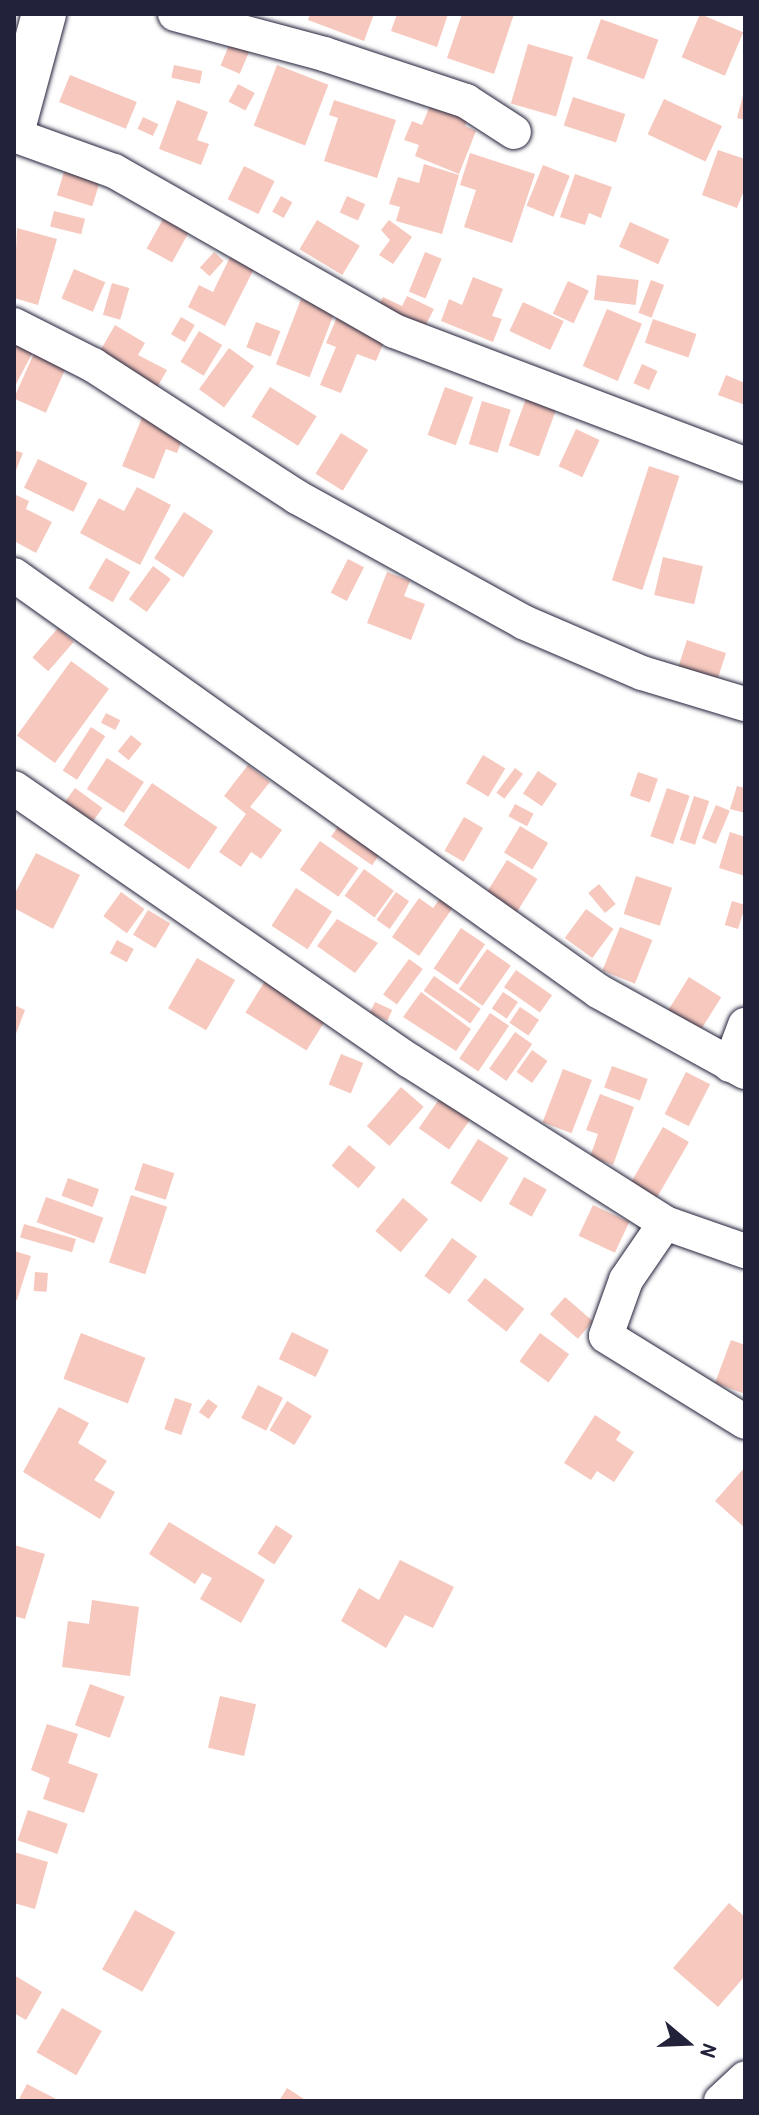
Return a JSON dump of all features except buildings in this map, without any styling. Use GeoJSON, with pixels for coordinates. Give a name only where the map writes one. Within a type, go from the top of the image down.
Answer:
{"type":"FeatureCollection","features":[{"type":"Feature","properties":{"kind":"main road"},"geometry":{"type":"LineString","coordinates":[[14,125],[44,14]]}},
{"type":"Feature","properties":{"kind":"street"},"geometry":{"type":"LineString","coordinates":[[175,14],[324,54],[466,101],[514,132]]}},
{"type":"Feature","properties":{"kind":"street"},"geometry":{"type":"LineString","coordinates":[[14,135],[114,171],[394,331],[745,464]]}},
{"type":"Feature","properties":{"kind":"street"},"geometry":{"type":"LineString","coordinates":[[14,325],[93,365],[297,497],[523,622],[642,673],[745,704]]}},
{"type":"Feature","properties":{"kind":"street"},"geometry":{"type":"LineString","coordinates":[[14,575],[598,991],[738,1068],[745,1025]]}},
{"type":"Feature","properties":{"kind":"street"},"geometry":{"type":"LineString","coordinates":[[14,788],[410,1061],[665,1223],[745,1251]]}},
{"type":"Feature","properties":{"kind":"street"},"geometry":{"type":"LineString","coordinates":[[665,1223],[626,1280],[606,1336],[745,1422]]}},
{"type":"Feature","properties":{"kind":"street"},"geometry":{"type":"LineString","coordinates":[[721,2101],[745,2079]]}}]}
